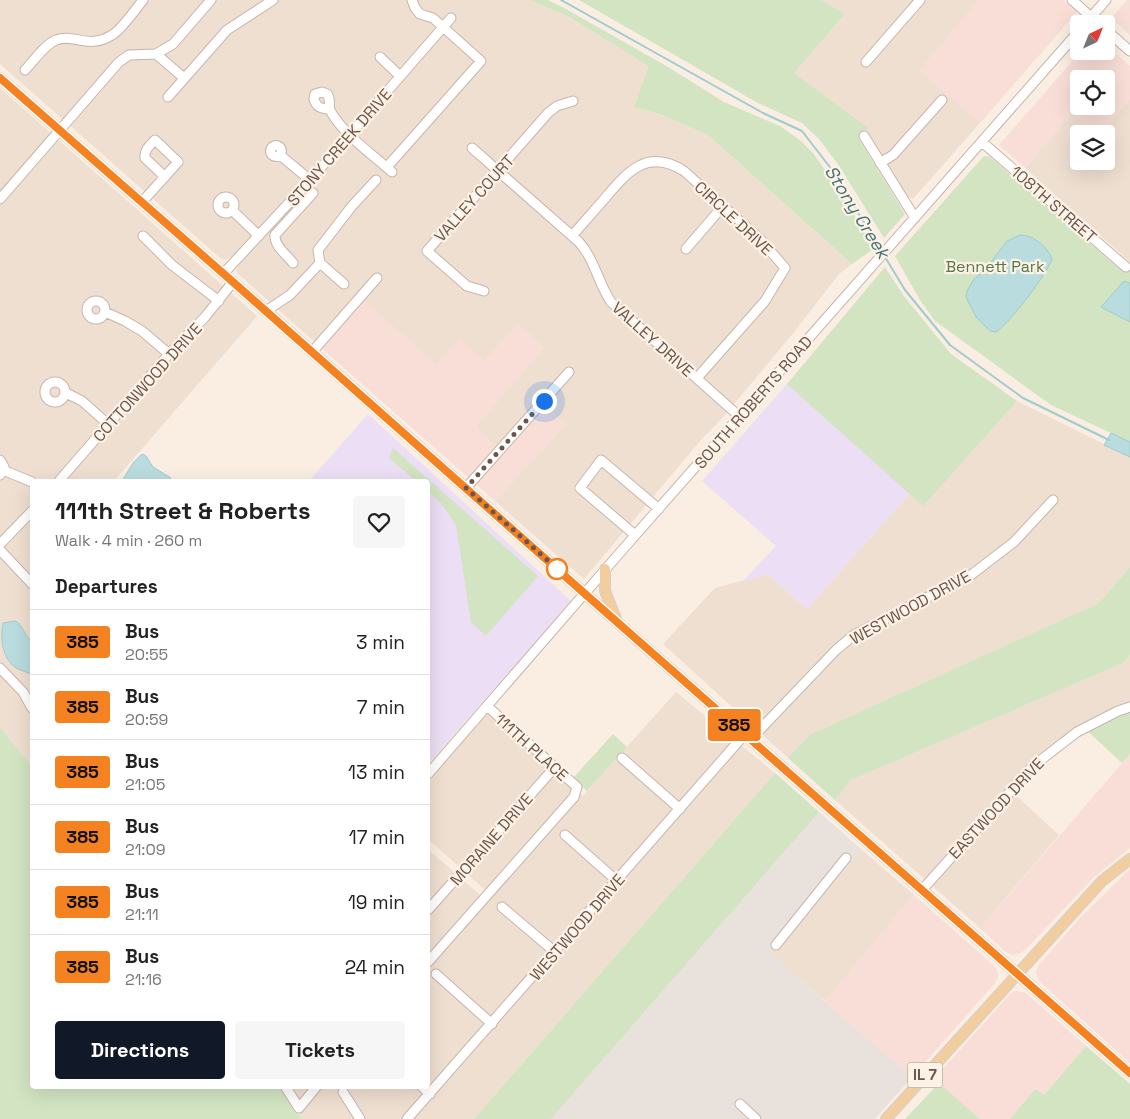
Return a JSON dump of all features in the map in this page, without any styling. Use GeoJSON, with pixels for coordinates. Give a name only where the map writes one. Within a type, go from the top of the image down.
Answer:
{"type":"FeatureCollection","features":[{"type":"Feature","properties":{"kind":"main road"},"geometry":{"type":"LineString","coordinates":[[0,78],[1130,1073]]}},
{"type":"Feature","properties":{"kind":"main road"},"geometry":{"type":"LineString","coordinates":[[605,569],[605,591],[617,622]]}},
{"type":"Feature","properties":{"kind":"main road","name":"IL 7"},"geometry":{"type":"LineString","coordinates":[[886,1119],[1102,881],[1130,858]]}},
{"type":"Feature","properties":{"kind":"street"},"geometry":{"type":"LineString","coordinates":[[26,70],[45,48],[56,40],[68,39],[93,43],[114,35],[143,0]]}},
{"type":"Feature","properties":{"kind":"street"},"geometry":{"type":"LineString","coordinates":[[0,200],[119,62],[129,55],[156,54],[173,44],[211,0]]}},
{"type":"Feature","properties":{"kind":"street"},"geometry":{"type":"LineString","coordinates":[[168,97],[227,30],[273,0]]}},
{"type":"Feature","properties":{"kind":"street"},"geometry":{"type":"LineString","coordinates":[[329,109],[349,134],[390,169],[481,61],[433,18],[420,14],[412,0]]}},
{"type":"Feature","properties":{"kind":"street"},"geometry":{"type":"LineString","coordinates":[[866,62],[920,0]]}},
{"type":"Feature","properties":{"kind":"street"},"geometry":{"type":"LineString","coordinates":[[1072,0],[1084,15]]}},
{"type":"Feature","properties":{"kind":"street"},"geometry":{"type":"LineString","coordinates":[[1092,15],[1106,0]]}},
{"type":"Feature","properties":{"kind":"street","name":"STONY CREEK DRIVE"},"geometry":{"type":"LineString","coordinates":[[224,274],[310,180],[451,18]]}},
{"type":"Feature","properties":{"kind":"street"},"geometry":{"type":"LineString","coordinates":[[1115,38],[1130,51]]}},
{"type":"Feature","properties":{"kind":"street","name":"SOUTH ROBERTS ROAD"},"geometry":{"type":"LineString","coordinates":[[430,772],[605,569],[1070,41]]}},
{"type":"Feature","properties":{"kind":"street"},"geometry":{"type":"LineString","coordinates":[[156,54],[184,78]]}},
{"type":"Feature","properties":{"kind":"street"},"geometry":{"type":"LineString","coordinates":[[380,56],[400,76]]}},
{"type":"Feature","properties":{"kind":"street"},"geometry":{"type":"LineString","coordinates":[[880,163],[893,155],[942,100]]}},
{"type":"Feature","properties":{"kind":"street","name":"VALLEY COURT"},"geometry":{"type":"LineString","coordinates":[[484,291],[467,286],[427,251],[548,113],[557,106],[573,102]]}},
{"type":"Feature","properties":{"kind":"street"},"geometry":{"type":"LineString","coordinates":[[864,136],[915,218]]}},
{"type":"Feature","properties":{"kind":"street","name":"108TH STREET"},"geometry":{"type":"LineString","coordinates":[[982,142],[1126,267]]}},
{"type":"Feature","properties":{"kind":"street","name":"VALLEY DRIVE"},"geometry":{"type":"LineString","coordinates":[[472,148],[584,246],[591,257],[602,288],[611,302],[740,417]]}},
{"type":"Feature","properties":{"kind":"street"},"geometry":{"type":"LineString","coordinates":[[280,155],[310,180]]}},
{"type":"Feature","properties":{"kind":"street","name":"CIRCLE DRIVE"},"geometry":{"type":"LineString","coordinates":[[572,236],[629,172],[650,162],[664,162],[679,168],[761,240],[785,268],[765,301],[697,378]]}},
{"type":"Feature","properties":{"kind":"street"},"geometry":{"type":"LineString","coordinates":[[142,202],[165,177]]}},
{"type":"Feature","properties":{"kind":"street"},"geometry":{"type":"LineString","coordinates":[[344,284],[320,263],[318,250],[352,206],[376,180]]}},
{"type":"Feature","properties":{"kind":"street"},"geometry":{"type":"LineString","coordinates":[[293,263],[280,248],[275,237],[313,192]]}},
{"type":"Feature","properties":{"kind":"street"},"geometry":{"type":"LineString","coordinates":[[686,249],[723,206]]}},
{"type":"Feature","properties":{"kind":"street"},"geometry":{"type":"LineString","coordinates":[[286,207],[293,214]]}},
{"type":"Feature","properties":{"kind":"street"},"geometry":{"type":"LineString","coordinates":[[232,211],[259,236]]}},
{"type":"Feature","properties":{"kind":"street"},"geometry":{"type":"LineString","coordinates":[[143,236],[172,265],[219,301]]}},
{"type":"Feature","properties":{"kind":"street"},"geometry":{"type":"LineString","coordinates":[[266,311],[290,295],[320,263]]}},
{"type":"Feature","properties":{"kind":"street"},"geometry":{"type":"LineString","coordinates":[[312,352],[377,278]]}},
{"type":"Feature","properties":{"kind":"street","name":"COTTONWOOD DRIVE"},"geometry":{"type":"LineString","coordinates":[[61,479],[169,354],[219,301],[233,282]]}},
{"type":"Feature","properties":{"kind":"street"},"geometry":{"type":"LineString","coordinates":[[106,312],[142,331],[169,354]]}},
{"type":"Feature","properties":{"kind":"street"},"geometry":{"type":"LineString","coordinates":[[466,488],[569,372]]}},
{"type":"Feature","properties":{"kind":"street"},"geometry":{"type":"LineString","coordinates":[[66,393],[82,401],[108,424]]}},
{"type":"Feature","properties":{"kind":"street"},"geometry":{"type":"LineString","coordinates":[[0,460],[3,464],[2,472],[30,481]]}},
{"type":"Feature","properties":{"kind":"street"},"geometry":{"type":"LineString","coordinates":[[636,535],[580,488],[601,460],[659,509]]}},
{"type":"Feature","properties":{"kind":"street","name":"WESTWOOD DRIVE"},"geometry":{"type":"LineString","coordinates":[[407,1119],[680,810],[748,737],[836,650],[854,635],[971,575],[1014,542],[1053,500]]}},
{"type":"Feature","properties":{"kind":"street"},"geometry":{"type":"LineString","coordinates":[[0,544],[30,513]]}},
{"type":"Feature","properties":{"kind":"street"},"geometry":{"type":"LineString","coordinates":[[0,550],[30,582]]}},
{"type":"Feature","properties":{"kind":"street"},"geometry":{"type":"LineString","coordinates":[[0,668],[23,692],[30,704]]}},
{"type":"Feature","properties":{"kind":"street","name":"111TH PLACE"},"geometry":{"type":"LineString","coordinates":[[430,960],[574,797],[577,787],[487,706]]}},
{"type":"Feature","properties":{"kind":"street","name":"EASTWOOD DRIVE"},"geometry":{"type":"LineString","coordinates":[[922,890],[1033,766],[1077,732],[1118,711],[1130,707]]}},
{"type":"Feature","properties":{"kind":"street"},"geometry":{"type":"LineString","coordinates":[[622,758],[680,810]]}},
{"type":"Feature","properties":{"kind":"street","name":"MORAINE DRIVE"},"geometry":{"type":"LineString","coordinates":[[430,908],[555,766]]}},
{"type":"Feature","properties":{"kind":"street"},"geometry":{"type":"LineString","coordinates":[[564,835],[617,881]]}},
{"type":"Feature","properties":{"kind":"street"},"geometry":{"type":"LineString","coordinates":[[776,945],[846,858]]}},
{"type":"Feature","properties":{"kind":"street"},"geometry":{"type":"LineString","coordinates":[[502,906],[555,952]]}},
{"type":"Feature","properties":{"kind":"street"},"geometry":{"type":"LineString","coordinates":[[436,974],[492,1024]]}},
{"type":"Feature","properties":{"kind":"street"},"geometry":{"type":"LineString","coordinates":[[288,1089],[298,1108],[315,1089]]}},
{"type":"Feature","properties":{"kind":"street"},"geometry":{"type":"LineString","coordinates":[[424,1089],[430,1094]]}},
{"type":"Feature","properties":{"kind":"street"},"geometry":{"type":"LineString","coordinates":[[343,1092],[360,1119]]}},
{"type":"Feature","properties":{"kind":"street"},"geometry":{"type":"LineString","coordinates":[[740,1104],[756,1119]]}},
{"type":"Feature","properties":{"kind":"shaded area"},"geometry":{"type":"Polygon","coordinates":[[[0,0],[530,0],[571,18],[650,66],[634,107],[660,114],[708,135],[852,264],[839,274],[794,332],[724,416],[701,440],[584,579],[495,501],[566,424],[545,406],[503,453],[475,427],[544,348],[518,324],[485,361],[437,364],[318,345],[236,272],[238,266],[454,21],[446,17],[245,247],[237,254],[224,260],[0,64],[0,0]]]}},
{"type":"Feature","properties":{"kind":"shaded area"},"geometry":{"type":"Polygon","coordinates":[[[821,0],[979,0],[920,70],[980,123],[913,199],[903,191],[865,131],[867,128],[794,73],[845,14],[821,0]]]}},
{"type":"Feature","properties":{"kind":"shaded area"},"geometry":{"type":"Polygon","coordinates":[[[979,0],[1064,0],[1077,12],[1074,15],[1070,15],[1070,20],[980,123],[920,70],[979,0]]]}},
{"type":"Feature","properties":{"kind":"shaded area"},"geometry":{"type":"Polygon","coordinates":[[[1127,0],[1130,0],[1130,35],[1115,22],[1114,15],[1127,0]]]}},
{"type":"Feature","properties":{"kind":"shaded area"},"geometry":{"type":"Polygon","coordinates":[[[1115,53],[1130,66],[1130,99],[1107,125],[1088,125],[1075,115],[1115,115],[1115,70],[1070,70],[1071,115],[1025,168],[999,145],[1073,60],[1115,60],[1115,53]]]}},
{"type":"Feature","properties":{"kind":"shaded area"},"geometry":{"type":"Polygon","coordinates":[[[0,88],[257,316],[116,479],[30,479],[30,764],[0,727],[0,88]]]}},
{"type":"Feature","properties":{"kind":"shaded area"},"geometry":{"type":"Polygon","coordinates":[[[1130,99],[1130,262],[1025,168],[1070,115],[1076,115],[1088,125],[1070,125],[1070,170],[1115,170],[1115,125],[1107,125],[1130,99]]]}},
{"type":"Feature","properties":{"kind":"shaded area"},"geometry":{"type":"Polygon","coordinates":[[[361,297],[436,364],[459,338],[485,361],[518,324],[544,348],[476,427],[503,453],[545,406],[566,424],[495,501],[318,345],[361,297]]]}},
{"type":"Feature","properties":{"kind":"shaded area"},"geometry":{"type":"Polygon","coordinates":[[[787,384],[910,493],[807,609],[767,574],[742,582],[776,546],[702,481],[787,384]]]}},
{"type":"Feature","properties":{"kind":"shaded area"},"geometry":{"type":"Polygon","coordinates":[[[1017,401],[1130,457],[1130,567],[1099,603],[809,735],[788,758],[663,644],[715,588],[767,574],[807,609],[910,493],[923,505],[1017,401]]]}},
{"type":"Feature","properties":{"kind":"shaded area"},"geometry":{"type":"Polygon","coordinates":[[[368,414],[571,601],[430,762],[430,479],[311,479],[368,414]]]}},
{"type":"Feature","properties":{"kind":"shaded area"},"geometry":{"type":"Polygon","coordinates":[[[1130,655],[1130,707],[1084,728],[1010,790],[1059,835],[980,928],[835,800],[851,780],[1123,663],[1130,655]]]}},
{"type":"Feature","properties":{"kind":"shaded area"},"geometry":{"type":"Polygon","coordinates":[[[676,692],[775,773],[474,1119],[301,1119],[283,1089],[430,1089],[430,851],[488,902],[493,897],[430,841],[430,777],[483,716],[488,714],[493,717],[583,796],[676,692]]]}},
{"type":"Feature","properties":{"kind":"shaded area"},"geometry":{"type":"Polygon","coordinates":[[[1130,754],[1130,848],[1094,877],[1027,948],[1021,953],[1013,955],[1006,952],[980,928],[1130,754]]]}},
{"type":"Feature","properties":{"kind":"shaded area"},"geometry":{"type":"Polygon","coordinates":[[[819,812],[862,850],[773,956],[912,1077],[875,1119],[551,1119],[819,812]]]}},
{"type":"Feature","properties":{"kind":"shaded area"},"geometry":{"type":"Polygon","coordinates":[[[862,850],[914,895],[825,1001],[773,956],[862,850]]]}},
{"type":"Feature","properties":{"kind":"shaded area"},"geometry":{"type":"Polygon","coordinates":[[[1130,869],[1130,1063],[1039,981],[1036,973],[1039,965],[1080,918],[1130,869]]]}},
{"type":"Feature","properties":{"kind":"shaded area"},"geometry":{"type":"Polygon","coordinates":[[[914,895],[994,966],[997,969],[998,976],[996,982],[912,1077],[825,1001],[914,895]]]}},
{"type":"Feature","properties":{"kind":"shaded area"},"geometry":{"type":"Polygon","coordinates":[[[1015,991],[1026,993],[1086,1046],[1043,1096],[1035,1089],[1010,1119],[980,1119],[934,1079],[1010,994],[1015,991]]]}},
{"type":"Feature","properties":{"kind":"green space"},"geometry":{"type":"Polygon","coordinates":[[[530,0],[548,0],[566,9],[668,67],[724,102],[780,126],[801,141],[813,153],[836,186],[875,248],[852,264],[708,135],[660,114],[634,107],[649,66],[571,18],[530,0]]]}},
{"type":"Feature","properties":{"kind":"green space"},"geometry":{"type":"Polygon","coordinates":[[[579,0],[821,0],[845,14],[794,73],[868,128],[859,139],[905,214],[884,238],[838,164],[819,139],[802,123],[758,103],[579,0]]]}},
{"type":"Feature","properties":{"kind":"green space","name":"Bennett Park"},"geometry":{"type":"Polygon","coordinates":[[[984,156],[990,157],[1122,271],[1130,263],[1130,442],[1051,405],[935,321],[920,300],[895,256],[984,156]]]}},
{"type":"Feature","properties":{"kind":"green space"},"geometry":{"type":"Polygon","coordinates":[[[885,267],[903,295],[951,354],[1017,401],[923,506],[787,384],[885,267]]]}},
{"type":"Feature","properties":{"kind":"green space"},"geometry":{"type":"Polygon","coordinates":[[[393,448],[428,479],[414,479],[389,458],[393,448]]]}},
{"type":"Feature","properties":{"kind":"green space"},"geometry":{"type":"Polygon","coordinates":[[[430,481],[538,576],[486,636],[471,622],[456,525],[441,503],[430,493],[430,481]]]}},
{"type":"Feature","properties":{"kind":"green space"},"geometry":{"type":"Polygon","coordinates":[[[1130,567],[1130,655],[1123,663],[851,780],[835,800],[788,758],[809,735],[1099,603],[1130,567]]]}},
{"type":"Feature","properties":{"kind":"green space"},"geometry":{"type":"Polygon","coordinates":[[[1130,707],[1130,754],[1122,763],[1084,728],[1130,707]]]}},
{"type":"Feature","properties":{"kind":"green space"},"geometry":{"type":"Polygon","coordinates":[[[0,727],[30,764],[30,1089],[283,1089],[301,1119],[0,1119],[0,727]]]}},
{"type":"Feature","properties":{"kind":"green space"},"geometry":{"type":"Polygon","coordinates":[[[613,734],[627,747],[587,791],[573,778],[613,734]]]}},
{"type":"Feature","properties":{"kind":"green space"},"geometry":{"type":"Polygon","coordinates":[[[775,773],[819,812],[551,1119],[474,1119],[775,773]]]}},
{"type":"Feature","properties":{"kind":"green space"},"geometry":{"type":"Polygon","coordinates":[[[1086,1046],[1130,1084],[1130,1119],[1010,1119],[1035,1089],[1044,1095],[1086,1046]]]}},
{"type":"Feature","properties":{"kind":"green space"},"geometry":{"type":"Polygon","coordinates":[[[939,1083],[980,1119],[905,1119],[939,1083]]]}},
{"type":"Feature","properties":{"kind":"water"},"geometry":{"type":"Polygon","coordinates":[[[1020,235],[1030,237],[1039,242],[1052,259],[1036,287],[1010,319],[996,332],[990,331],[976,317],[966,297],[967,291],[974,279],[985,270],[1007,241],[1020,235]]]}},
{"type":"Feature","properties":{"kind":"water"},"geometry":{"type":"Polygon","coordinates":[[[1124,281],[1130,283],[1130,322],[1101,307],[1124,281]]]}},
{"type":"Feature","properties":{"kind":"water"},"geometry":{"type":"Polygon","coordinates":[[[1111,433],[1130,442],[1130,457],[1104,445],[1111,433]]]}},
{"type":"Feature","properties":{"kind":"water"},"geometry":{"type":"Polygon","coordinates":[[[142,454],[146,456],[153,467],[171,478],[123,479],[133,463],[142,454]]]}},
{"type":"Feature","properties":{"kind":"water"},"geometry":{"type":"Polygon","coordinates":[[[16,621],[30,640],[30,673],[16,668],[8,659],[3,647],[3,623],[16,621]]]}},
{"type":"Feature","properties":{"kind":"waterway","name":"Stony Creek"},"geometry":{"type":"LineString","coordinates":[[561,0],[763,113],[802,131],[829,166],[881,250]]}},
{"type":"Feature","properties":{"kind":"waterway","name":"Stony Creek"},"geometry":{"type":"LineString","coordinates":[[885,257],[905,290],[950,345],[1023,398],[1109,440]]}},
{"type":"Feature","properties":{"kind":"bus line","name":"385"},"geometry":{"type":"LineString","coordinates":[[0,78],[1130,1073]]}},
{"type":"Feature","properties":{"kind":"route"},"geometry":{"type":"LineString","coordinates":[[544,401],[466,488],[562,573],[557,569]]}}]}
